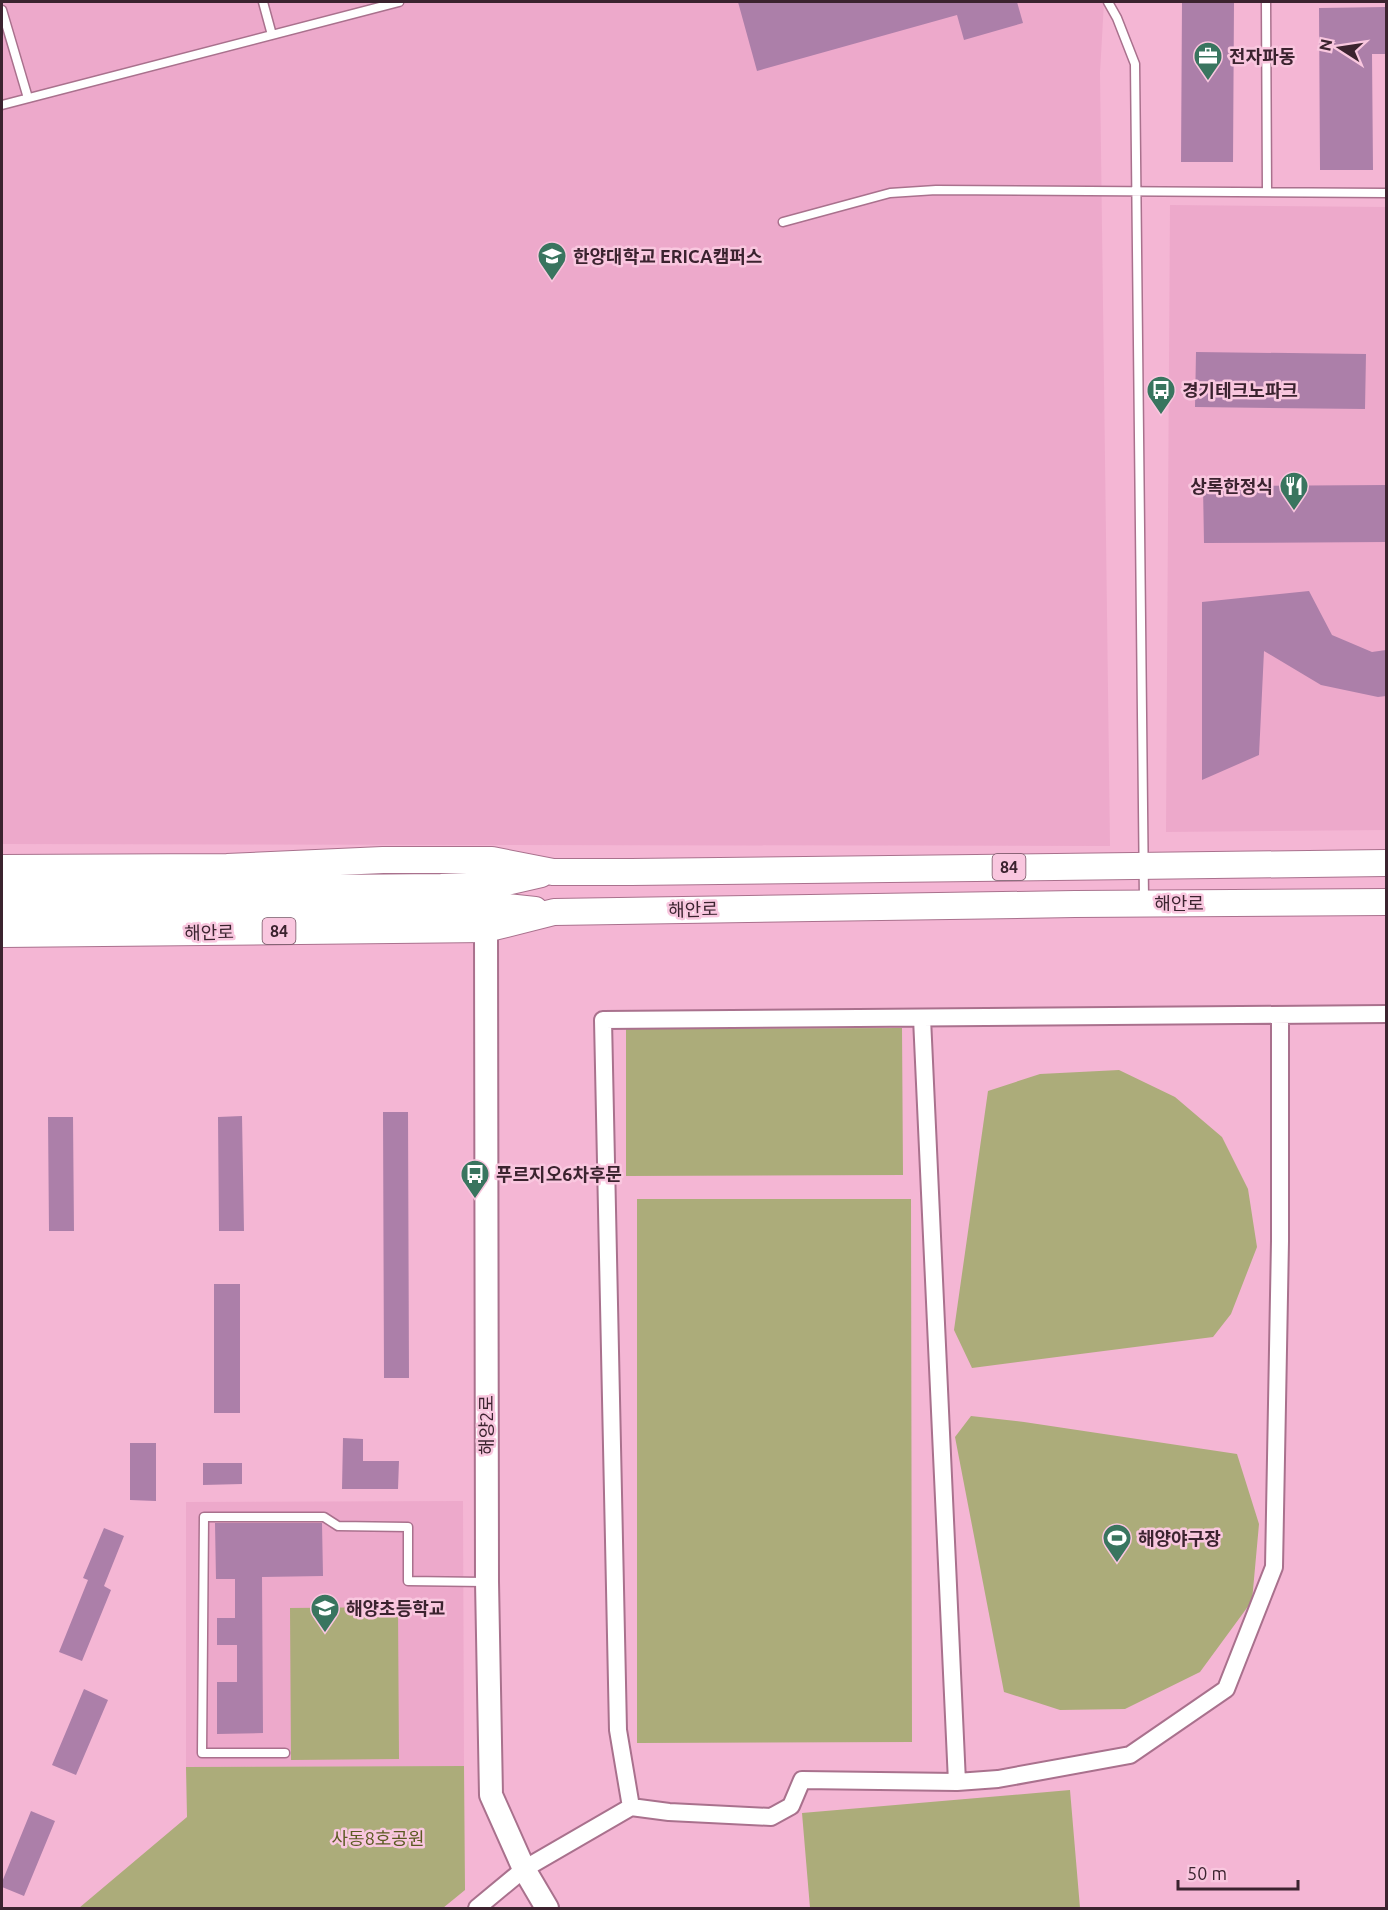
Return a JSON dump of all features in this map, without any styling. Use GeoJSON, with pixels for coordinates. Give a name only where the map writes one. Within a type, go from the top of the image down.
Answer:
{"type":"FeatureCollection","features":[{"type":"Feature","properties":{"kind":"main road","name":"해안로"},"geometry":{"type":"LineString","coordinates":[[2,868],[227,867],[383,860],[492,860],[553,872],[1386,863]]}},
{"type":"Feature","properties":{"kind":"main road"},"geometry":{"type":"LineString","coordinates":[[2,891],[441,887],[494,885],[553,872]]}},
{"type":"Feature","properties":{"kind":"main road","name":"해안로"},"geometry":{"type":"LineString","coordinates":[[2,934],[486,928],[554,912],[1144,903],[1386,902]]}},
{"type":"Feature","properties":{"kind":"main road"},"geometry":{"type":"LineString","coordinates":[[2,911],[249,911],[487,905],[554,912]]}},
{"type":"Feature","properties":{"kind":"street","name":"해양2로"},"geometry":{"type":"LineString","coordinates":[[486,928],[487,1582],[491,1795],[524,1869],[547,1908]]}},
{"type":"Feature","properties":{"kind":"street"},"geometry":{"type":"LineString","coordinates":[[631,1808],[618,1730],[603,1020],[1386,1014]]}},
{"type":"Feature","properties":{"kind":"street"},"geometry":{"type":"LineString","coordinates":[[477,1908],[524,1869],[631,1808],[669,1812],[771,1816],[791,1806],[802,1780],[957,1782],[998,1779],[1130,1755],[1226,1689],[1274,1567],[1280,1241],[1280,1015]]}},
{"type":"Feature","properties":{"kind":"street"},"geometry":{"type":"LineString","coordinates":[[922,1018],[957,1782]]}},
{"type":"Feature","properties":{"kind":"lane"},"geometry":{"type":"LineString","coordinates":[[263,2],[272,35]]}},
{"type":"Feature","properties":{"kind":"lane"},"geometry":{"type":"LineString","coordinates":[[2,105],[399,2]]}},
{"type":"Feature","properties":{"kind":"lane"},"geometry":{"type":"LineString","coordinates":[[1108,2],[1117,18],[1135,64],[1144,903]]}},
{"type":"Feature","properties":{"kind":"lane"},"geometry":{"type":"LineString","coordinates":[[1266,2],[1267,192]]}},
{"type":"Feature","properties":{"kind":"lane"},"geometry":{"type":"LineString","coordinates":[[2,10],[28,98]]}},
{"type":"Feature","properties":{"kind":"lane"},"geometry":{"type":"LineString","coordinates":[[783,222],[890,193],[936,190],[1386,193]]}},
{"type":"Feature","properties":{"kind":"lane"},"geometry":{"type":"LineString","coordinates":[[285,1753],[202,1752],[204,1517],[324,1517],[338,1526],[408,1527],[408,1581],[487,1582]]}},
{"type":"Feature","properties":{"kind":"shaded area","name":"한양대학교 ERICA캠퍼스"},"geometry":{"type":"Polygon","coordinates":[[[2,2],[1104,2],[1100,73],[1110,846],[2,844],[2,2]]]}},
{"type":"Feature","properties":{"kind":"shaded area","name":"경기테크노파크"},"geometry":{"type":"Polygon","coordinates":[[[1170,205],[1386,207],[1386,830],[1166,832],[1170,205]]]}},
{"type":"Feature","properties":{"kind":"shaded area","name":"해양초등학교"},"geometry":{"type":"Polygon","coordinates":[[[463,1501],[464,1766],[186,1767],[186,1502],[463,1501]]]}},
{"type":"Feature","properties":{"kind":"green space"},"geometry":{"type":"Polygon","coordinates":[[[902,1028],[903,1175],[626,1176],[626,1029],[902,1028]]]}},
{"type":"Feature","properties":{"kind":"green space"},"geometry":{"type":"Polygon","coordinates":[[[1119,1070],[1175,1097],[1222,1137],[1248,1189],[1257,1247],[1231,1314],[1213,1337],[972,1368],[954,1330],[988,1091],[1040,1074],[1119,1070]]]}},
{"type":"Feature","properties":{"kind":"green space"},"geometry":{"type":"Polygon","coordinates":[[[637,1199],[911,1199],[912,1742],[637,1743],[637,1199]]]}},
{"type":"Feature","properties":{"kind":"green space","name":"해양야구장"},"geometry":{"type":"Polygon","coordinates":[[[971,1416],[1237,1454],[1259,1524],[1252,1601],[1200,1672],[1125,1709],[1060,1710],[1004,1692],[955,1437],[971,1416]]]}},
{"type":"Feature","properties":{"kind":"green space"},"geometry":{"type":"Polygon","coordinates":[[[398,1607],[399,1759],[291,1760],[290,1608],[398,1607]]]}},
{"type":"Feature","properties":{"kind":"green space","name":"사동8호공원"},"geometry":{"type":"Polygon","coordinates":[[[464,1766],[465,1890],[443,1908],[79,1908],[187,1817],[186,1767],[464,1766]]]}},
{"type":"Feature","properties":{"kind":"green space"},"geometry":{"type":"Polygon","coordinates":[[[1070,1790],[1080,1908],[810,1908],[802,1813],[1070,1790]]]}},
{"type":"Feature","properties":{"kind":"building"},"geometry":{"type":"Polygon","coordinates":[[[738,2],[1017,2],[1023,23],[964,40],[957,15],[757,71],[738,2]]]}},
{"type":"Feature","properties":{"kind":"building","name":"전자파동"},"geometry":{"type":"Polygon","coordinates":[[[1182,2],[1234,2],[1233,162],[1181,162],[1182,2]]]}},
{"type":"Feature","properties":{"kind":"building"},"geometry":{"type":"Polygon","coordinates":[[[1386,7],[1386,54],[1372,54],[1373,170],[1320,170],[1319,8],[1386,7]]]}},
{"type":"Feature","properties":{"kind":"building"},"geometry":{"type":"Polygon","coordinates":[[[1196,352],[1366,354],[1365,409],[1195,407],[1196,352]]]}},
{"type":"Feature","properties":{"kind":"building"},"geometry":{"type":"Polygon","coordinates":[[[1386,485],[1386,542],[1204,543],[1203,486],[1386,485]]]}},
{"type":"Feature","properties":{"kind":"building"},"geometry":{"type":"Polygon","coordinates":[[[1309,591],[1332,635],[1372,652],[1386,650],[1386,696],[1378,697],[1321,685],[1264,651],[1259,755],[1202,780],[1202,602],[1309,591]]]}},
{"type":"Feature","properties":{"kind":"building"},"geometry":{"type":"Polygon","coordinates":[[[383,1112],[408,1112],[409,1378],[384,1378],[383,1112]]]}},
{"type":"Feature","properties":{"kind":"building"},"geometry":{"type":"Polygon","coordinates":[[[242,1116],[244,1231],[219,1231],[218,1117],[242,1116]]]}},
{"type":"Feature","properties":{"kind":"building"},"geometry":{"type":"Polygon","coordinates":[[[48,1117],[73,1117],[74,1231],[49,1231],[48,1117]]]}},
{"type":"Feature","properties":{"kind":"building"},"geometry":{"type":"Polygon","coordinates":[[[214,1284],[240,1284],[240,1413],[214,1413],[214,1284]]]}},
{"type":"Feature","properties":{"kind":"building"},"geometry":{"type":"Polygon","coordinates":[[[343,1438],[363,1439],[363,1461],[399,1461],[398,1489],[342,1489],[343,1438]]]}},
{"type":"Feature","properties":{"kind":"building"},"geometry":{"type":"Polygon","coordinates":[[[130,1443],[156,1443],[156,1501],[130,1500],[130,1443]]]}},
{"type":"Feature","properties":{"kind":"building"},"geometry":{"type":"Polygon","coordinates":[[[203,1463],[242,1463],[242,1484],[203,1485],[203,1463]]]}},
{"type":"Feature","properties":{"kind":"building","name":"해양초등학교"},"geometry":{"type":"Polygon","coordinates":[[[215,1523],[322,1523],[323,1576],[262,1577],[263,1733],[217,1734],[217,1682],[237,1682],[237,1645],[217,1645],[217,1618],[235,1618],[235,1579],[216,1579],[215,1523]]]}},
{"type":"Feature","properties":{"kind":"building"},"geometry":{"type":"Polygon","coordinates":[[[104,1528],[124,1536],[104,1586],[111,1590],[82,1661],[59,1652],[88,1580],[83,1578],[104,1528]]]}},
{"type":"Feature","properties":{"kind":"building"},"geometry":{"type":"Polygon","coordinates":[[[84,1689],[108,1700],[76,1775],[52,1765],[84,1689]]]}},
{"type":"Feature","properties":{"kind":"building"},"geometry":{"type":"Polygon","coordinates":[[[31,1811],[55,1821],[24,1896],[2,1887],[2,1882],[31,1811]]]}},
{"type":"Feature","properties":{"kind":"place","name":"전자파동"},"geometry":{"type":"Point","coordinates":[1208,82]}},
{"type":"Feature","properties":{"kind":"place","name":"한양대학교 ERICA캠퍼스"},"geometry":{"type":"Point","coordinates":[552,282]}},
{"type":"Feature","properties":{"kind":"place","name":"경기테크노파크"},"geometry":{"type":"Point","coordinates":[1161,416]}},
{"type":"Feature","properties":{"kind":"place","name":"상록한정식"},"geometry":{"type":"Point","coordinates":[1294,512]}},
{"type":"Feature","properties":{"kind":"place","name":"푸르지오6차후문"},"geometry":{"type":"Point","coordinates":[475,1200]}},
{"type":"Feature","properties":{"kind":"place","name":"해양야구장"},"geometry":{"type":"Point","coordinates":[1117,1564]}},
{"type":"Feature","properties":{"kind":"place","name":"해양초등학교"},"geometry":{"type":"Point","coordinates":[325,1634]}}]}
